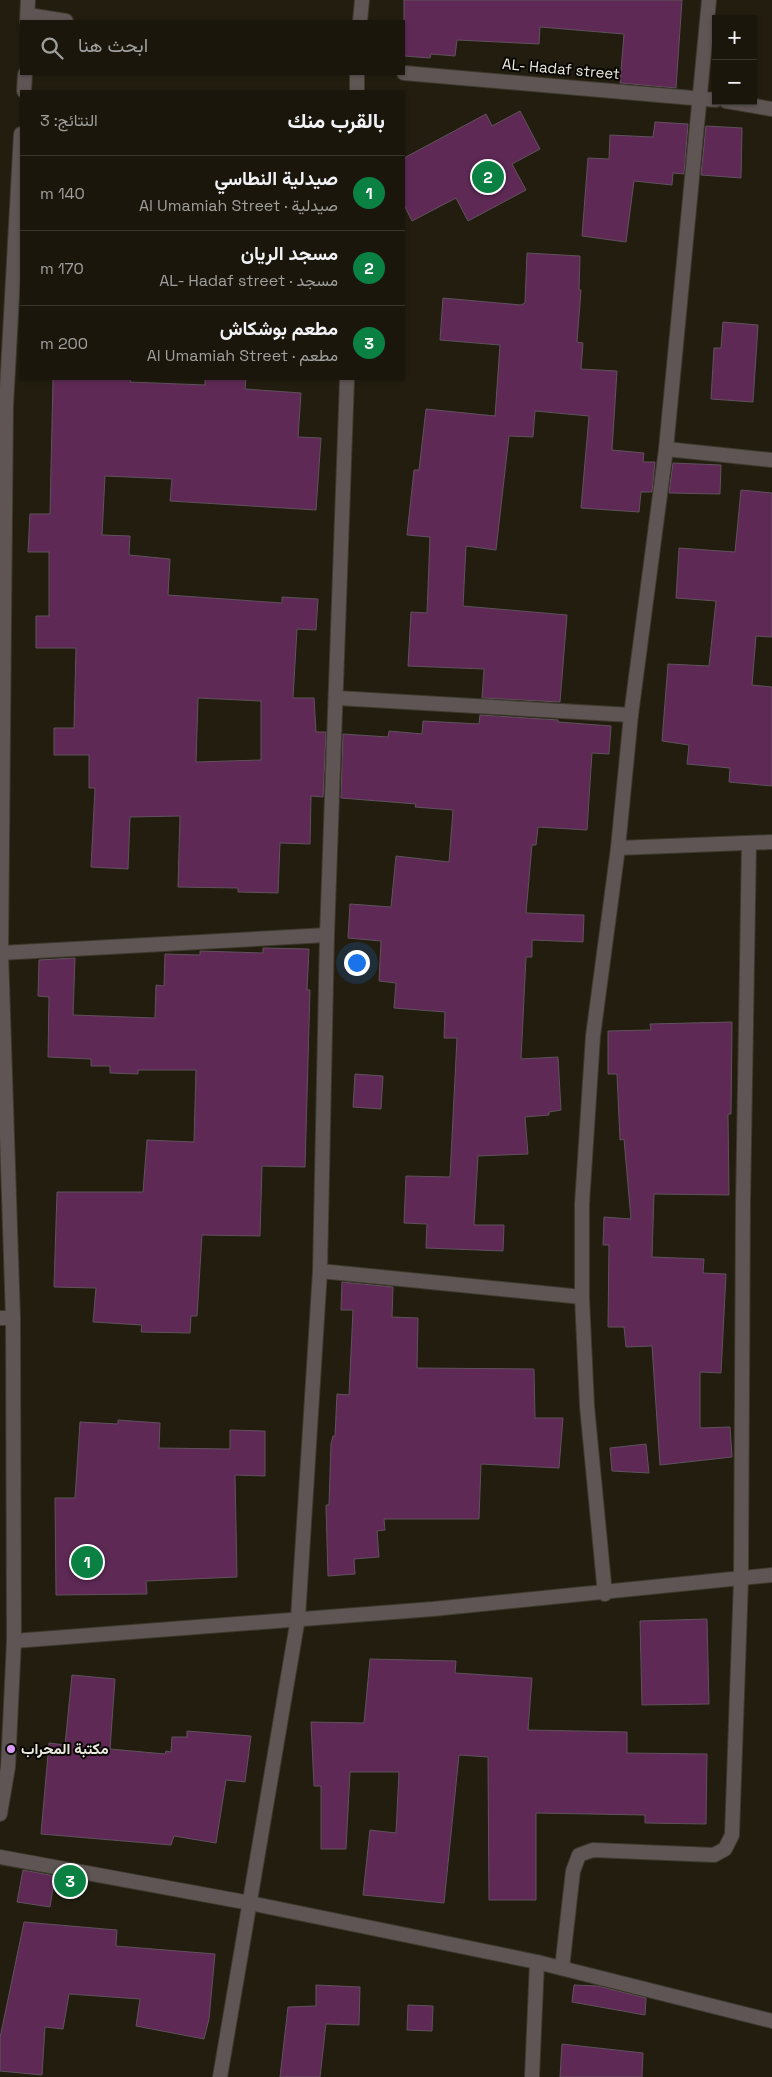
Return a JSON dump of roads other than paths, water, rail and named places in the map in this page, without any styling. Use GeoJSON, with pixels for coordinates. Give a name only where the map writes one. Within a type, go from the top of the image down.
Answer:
{"type":"FeatureCollection","features":[{"type":"Feature","properties":{"kind":"street"},"geometry":{"type":"LineString","coordinates":[[28,0],[28,18],[53,20]]}},
{"type":"Feature","properties":{"kind":"street"},"geometry":{"type":"LineString","coordinates":[[360,20],[362,0]]}},
{"type":"Feature","properties":{"kind":"street"},"geometry":{"type":"LineString","coordinates":[[605,1594],[587,1406],[582,1298],[582,1204],[593,1036],[618,848],[631,715],[666,449],[709,0]]}},
{"type":"Feature","properties":{"kind":"street","name":"AL- Hadaf street"},"geometry":{"type":"LineString","coordinates":[[405,73],[712,99]]}},
{"type":"Feature","properties":{"kind":"street"},"geometry":{"type":"LineString","coordinates":[[24,75],[24,90]]}},
{"type":"Feature","properties":{"kind":"street"},"geometry":{"type":"LineString","coordinates":[[357,75],[357,90]]}},
{"type":"Feature","properties":{"kind":"street"},"geometry":{"type":"LineString","coordinates":[[749,105],[772,109]]}},
{"type":"Feature","properties":{"kind":"street"},"geometry":{"type":"LineString","coordinates":[[0,1814],[8,1767],[14,1641],[0,953],[6,406],[20,152]]}},
{"type":"Feature","properties":{"kind":"street"},"geometry":{"type":"LineString","coordinates":[[220,2077],[298,1618],[320,1272],[327,935],[348,380]]}},
{"type":"Feature","properties":{"kind":"street"},"geometry":{"type":"LineString","coordinates":[[666,449],[772,460]]}},
{"type":"Feature","properties":{"kind":"street"},"geometry":{"type":"LineString","coordinates":[[337,698],[631,715]]}},
{"type":"Feature","properties":{"kind":"street"},"geometry":{"type":"LineString","coordinates":[[618,848],[772,842]]}},
{"type":"Feature","properties":{"kind":"street"},"geometry":{"type":"LineString","coordinates":[[562,1968],[573,1871],[579,1855],[594,1850],[714,1855],[725,1849],[732,1835],[741,1580],[743,1214],[749,843]]}},
{"type":"Feature","properties":{"kind":"street"},"geometry":{"type":"LineString","coordinates":[[0,953],[327,935]]}},
{"type":"Feature","properties":{"kind":"street"},"geometry":{"type":"LineString","coordinates":[[320,1272],[582,1298]]}},
{"type":"Feature","properties":{"kind":"street"},"geometry":{"type":"LineString","coordinates":[[14,1641],[433,1609],[605,1594],[772,1575]]}},
{"type":"Feature","properties":{"kind":"street"},"geometry":{"type":"LineString","coordinates":[[0,1857],[250,1903],[537,1962],[772,2021]]}},
{"type":"Feature","properties":{"kind":"street"},"geometry":{"type":"LineString","coordinates":[[532,2077],[537,1962]]}},
{"type":"Feature","properties":{"kind":"place","name":"مسجد الريان"},"geometry":{"type":"Point","coordinates":[488,177]}},
{"type":"Feature","properties":{"kind":"place","name":"صيدلية النطاسي"},"geometry":{"type":"Point","coordinates":[87,1562]}},
{"type":"Feature","properties":{"kind":"place","name":"مكتبة المحراب"},"geometry":{"type":"Point","coordinates":[11,1749]}},
{"type":"Feature","properties":{"kind":"place","name":"مطعم بوشكاش"},"geometry":{"type":"Point","coordinates":[70,1881]}}]}
